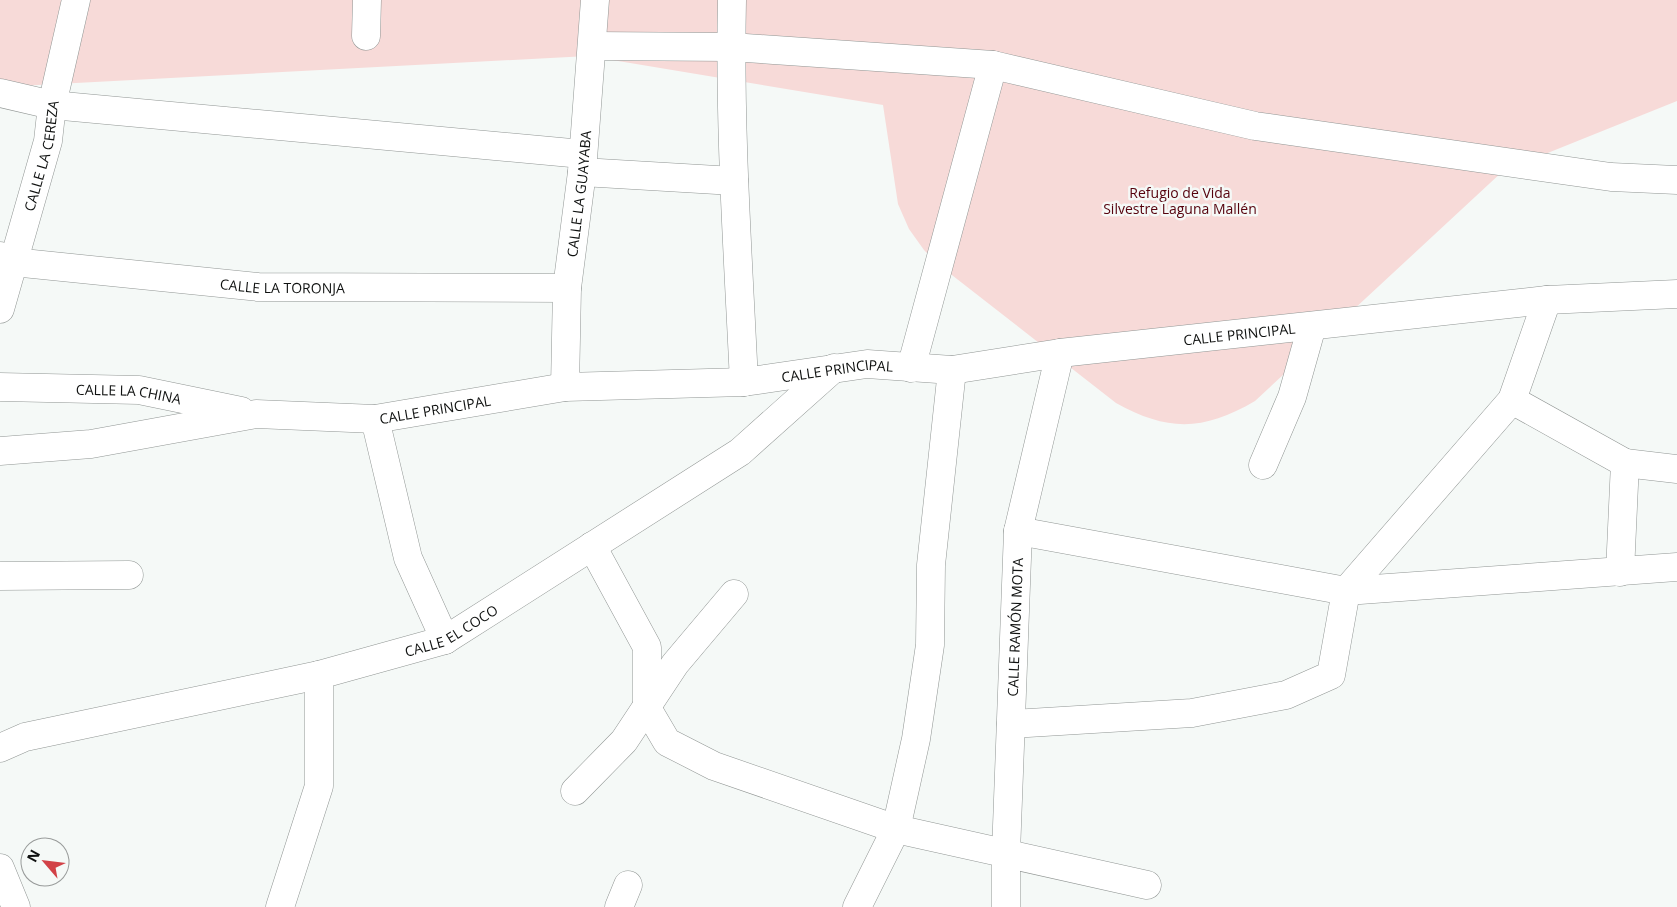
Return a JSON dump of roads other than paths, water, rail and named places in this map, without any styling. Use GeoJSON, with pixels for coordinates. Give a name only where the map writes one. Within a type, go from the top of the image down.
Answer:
{"type":"FeatureCollection","features":[{"type":"Feature","properties":{"kind":"street","name":"CALLE LA CEREZA"},"geometry":{"type":"LineString","coordinates":[[0,309],[6,259],[48,141],[52,105],[76,0]]}},
{"type":"Feature","properties":{"kind":"street"},"geometry":{"type":"LineString","coordinates":[[366,36],[367,0]]}},
{"type":"Feature","properties":{"kind":"street","name":"CALLE LA GUAYABA"},"geometry":{"type":"LineString","coordinates":[[565,387],[567,288],[582,163],[595,0]]}},
{"type":"Feature","properties":{"kind":"street"},"geometry":{"type":"LineString","coordinates":[[732,0],[731,47],[734,181],[744,382]]}},
{"type":"Feature","properties":{"kind":"street"},"geometry":{"type":"LineString","coordinates":[[592,46],[731,47],[993,65],[1255,126],[1611,176],[1677,180]]}},
{"type":"Feature","properties":{"kind":"street"},"geometry":{"type":"LineString","coordinates":[[911,368],[993,65]]}},
{"type":"Feature","properties":{"kind":"street"},"geometry":{"type":"LineString","coordinates":[[0,93],[52,105],[734,181]]}},
{"type":"Feature","properties":{"kind":"street","name":"CALLE LA TORONJA"},"geometry":{"type":"LineString","coordinates":[[6,259],[258,287],[567,288]]}},
{"type":"Feature","properties":{"kind":"street","name":"CALLE PRINCIPAL"},"geometry":{"type":"LineString","coordinates":[[0,451],[91,444],[256,414],[375,419],[565,387],[744,382],[867,364],[952,370],[1060,353],[1546,300],[1677,294]]}},
{"type":"Feature","properties":{"kind":"street"},"geometry":{"type":"LineString","coordinates":[[1011,724],[1192,714],[1286,695],[1331,675],[1346,591],[1512,400],[1546,300]]}},
{"type":"Feature","properties":{"kind":"street"},"geometry":{"type":"LineString","coordinates":[[1263,465],[1292,397],[1312,326]]}},
{"type":"Feature","properties":{"kind":"street","name":"CALLE RAMÓN MOTA"},"geometry":{"type":"LineString","coordinates":[[1006,907],[1006,852],[1018,531],[1060,353]]}},
{"type":"Feature","properties":{"kind":"street","name":"CALLE EL COCO"},"geometry":{"type":"LineString","coordinates":[[0,748],[25,737],[319,675],[445,640],[740,452],[834,368]]}},
{"type":"Feature","properties":{"kind":"street"},"geometry":{"type":"LineString","coordinates":[[857,907],[896,829],[916,739],[930,645],[931,565],[952,370]]}},
{"type":"Feature","properties":{"kind":"street","name":"CALLE LA CHINA"},"geometry":{"type":"LineString","coordinates":[[0,387],[139,390],[256,414]]}},
{"type":"Feature","properties":{"kind":"street"},"geometry":{"type":"LineString","coordinates":[[1512,400],[1625,463],[1677,469]]}},
{"type":"Feature","properties":{"kind":"street"},"geometry":{"type":"LineString","coordinates":[[375,419],[408,558],[445,640]]}},
{"type":"Feature","properties":{"kind":"street"},"geometry":{"type":"LineString","coordinates":[[1620,572],[1625,463]]}},
{"type":"Feature","properties":{"kind":"street"},"geometry":{"type":"LineString","coordinates":[[1018,531],[1224,567],[1346,591],[1620,572],[1677,566]]}},
{"type":"Feature","properties":{"kind":"street"},"geometry":{"type":"LineString","coordinates":[[592,546],[647,647],[647,708],[667,742],[714,766],[896,829],[1006,852],[1147,885]]}},
{"type":"Feature","properties":{"kind":"street"},"geometry":{"type":"LineString","coordinates":[[0,576],[129,575]]}},
{"type":"Feature","properties":{"kind":"street"},"geometry":{"type":"LineString","coordinates":[[574,791],[624,741],[675,664],[734,594]]}},
{"type":"Feature","properties":{"kind":"street"},"geometry":{"type":"LineString","coordinates":[[280,907],[319,786],[319,675]]}},
{"type":"Feature","properties":{"kind":"street"},"geometry":{"type":"LineString","coordinates":[[0,868],[16,907]]}},
{"type":"Feature","properties":{"kind":"park label","name":"Refugio de Vida Silvestre Laguna Mallén"},"geometry":{"type":"Point","coordinates":[1180,200]}}]}
